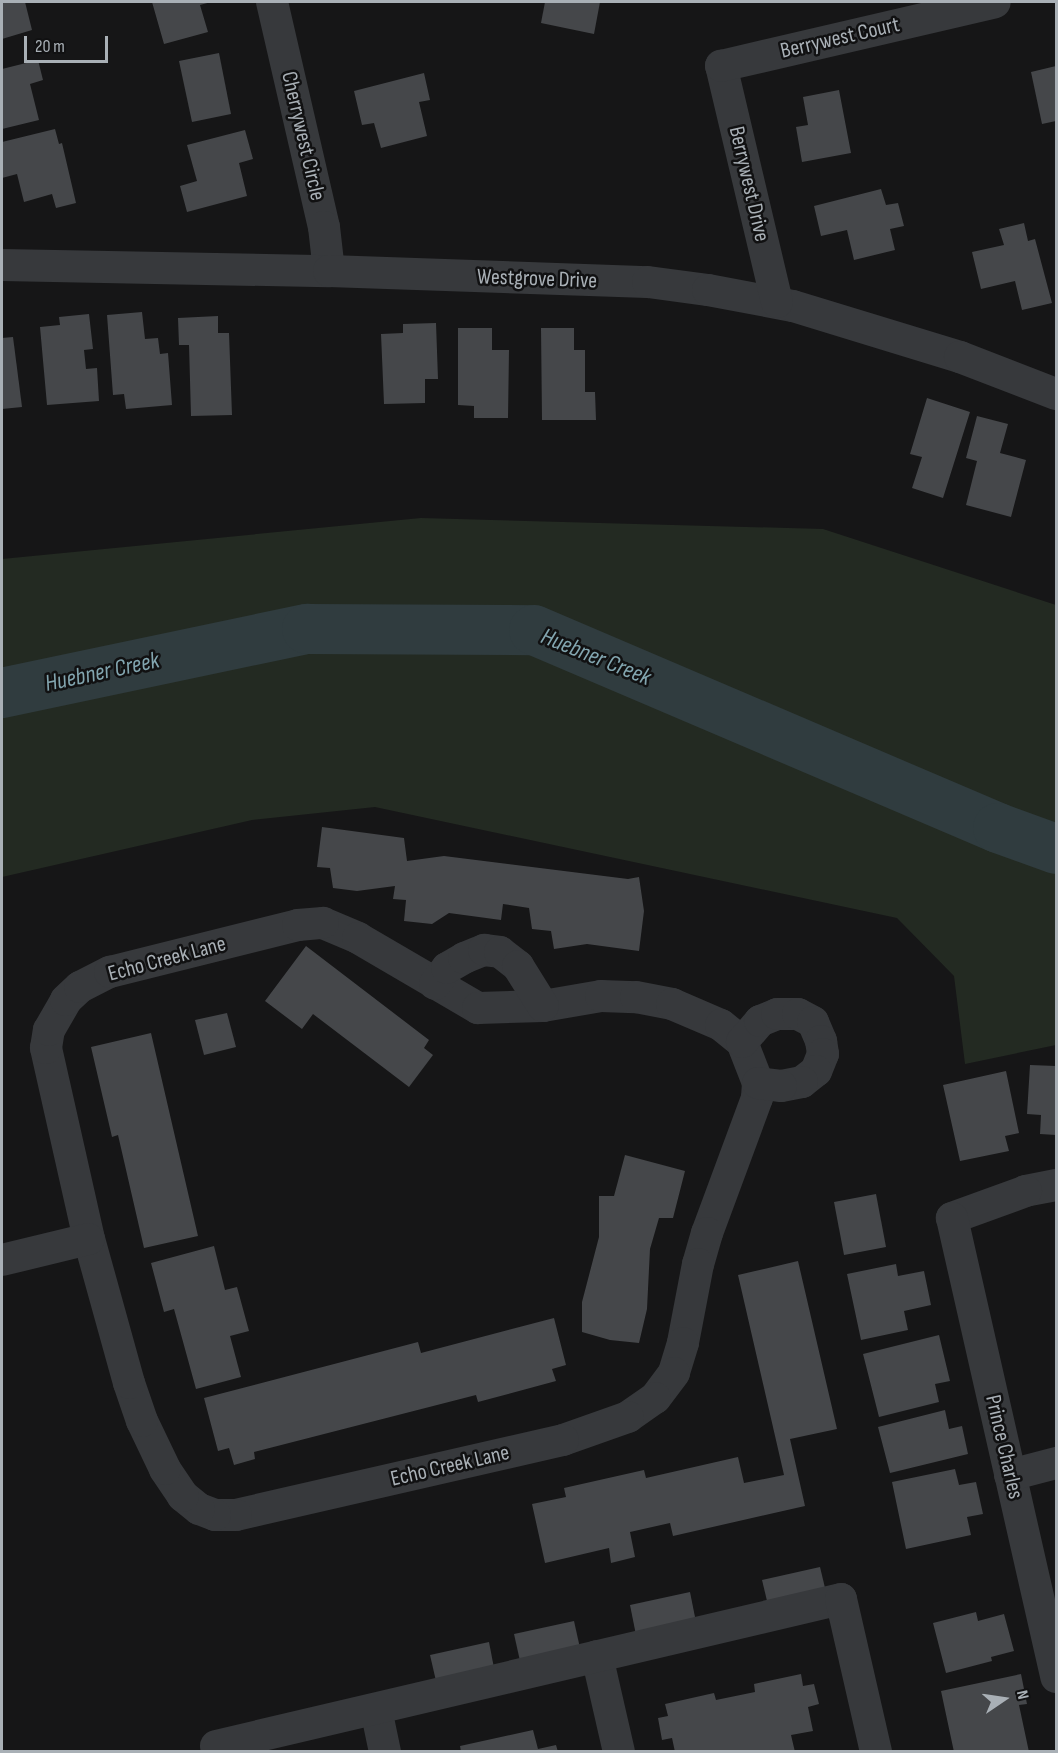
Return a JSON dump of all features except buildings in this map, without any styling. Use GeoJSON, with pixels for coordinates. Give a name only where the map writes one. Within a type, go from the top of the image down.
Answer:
{"type":"FeatureCollection","features":[{"type":"Feature","properties":{"kind":"street","name":"Cherrywest Circle"},"geometry":{"type":"LineString","coordinates":[[272,2],[324,226],[329,272]]}},
{"type":"Feature","properties":{"kind":"street","name":"Berrywest Court"},"geometry":{"type":"LineString","coordinates":[[721,66],[995,2]]}},
{"type":"Feature","properties":{"kind":"street","name":"Berrywest Drive"},"geometry":{"type":"LineString","coordinates":[[721,66],[777,303]]}},
{"type":"Feature","properties":{"kind":"street","name":"Westgrove Drive"},"geometry":{"type":"LineString","coordinates":[[2,266],[329,272],[648,282],[777,303],[960,357],[1056,394]]}},
{"type":"Feature","properties":{"kind":"street","name":"Echo Creek Lane"},"geometry":{"type":"LineString","coordinates":[[742,1042],[721,1025],[657,1000],[601,996],[543,1006],[478,1008],[358,938],[323,923],[298,925],[110,972],[80,987],[54,1018],[46,1048],[89,1239],[129,1383],[142,1421],[165,1469],[183,1496],[199,1509],[215,1515],[236,1515],[563,1440],[628,1417],[655,1398],[674,1373],[683,1344],[698,1264],[719,1196],[757,1098],[758,1083]]}},
{"type":"Feature","properties":{"kind":"street"},"geometry":{"type":"LineString","coordinates":[[435,984],[447,968],[464,958],[484,950],[500,952],[518,966],[543,1006]]}},
{"type":"Feature","properties":{"kind":"street"},"geometry":{"type":"LineString","coordinates":[[777,1014],[798,1014],[813,1023],[821,1041],[823,1054],[816,1071],[802,1082],[781,1086],[758,1083],[742,1042],[760,1021],[777,1014]]}},
{"type":"Feature","properties":{"kind":"street","name":"Prince Charles"},"geometry":{"type":"LineString","coordinates":[[1056,1185],[1026,1191],[952,1218],[1056,1677]]}},
{"type":"Feature","properties":{"kind":"street"},"geometry":{"type":"LineString","coordinates":[[2,1260],[89,1239]]}},
{"type":"Feature","properties":{"kind":"street"},"geometry":{"type":"LineString","coordinates":[[1010,1475],[1056,1463]]}},
{"type":"Feature","properties":{"kind":"street"},"geometry":{"type":"LineString","coordinates":[[216,1746],[841,1599],[876,1752]]}},
{"type":"Feature","properties":{"kind":"street"},"geometry":{"type":"LineString","coordinates":[[597,1656],[618,1752]]}},
{"type":"Feature","properties":{"kind":"street"},"geometry":{"type":"LineString","coordinates":[[376,1709],[386,1752]]}},
{"type":"Feature","properties":{"kind":"shaded area"},"geometry":{"type":"Polygon","coordinates":[[[421,518],[823,529],[1056,605],[1056,1045],[965,1064],[954,976],[897,918],[375,807],[252,820],[2,877],[2,559],[421,518]]]}},
{"type":"Feature","properties":{"kind":"waterway","name":"Huebner Creek"},"geometry":{"type":"LineString","coordinates":[[2,693],[307,629],[534,630],[998,828],[1056,849]]}}]}
